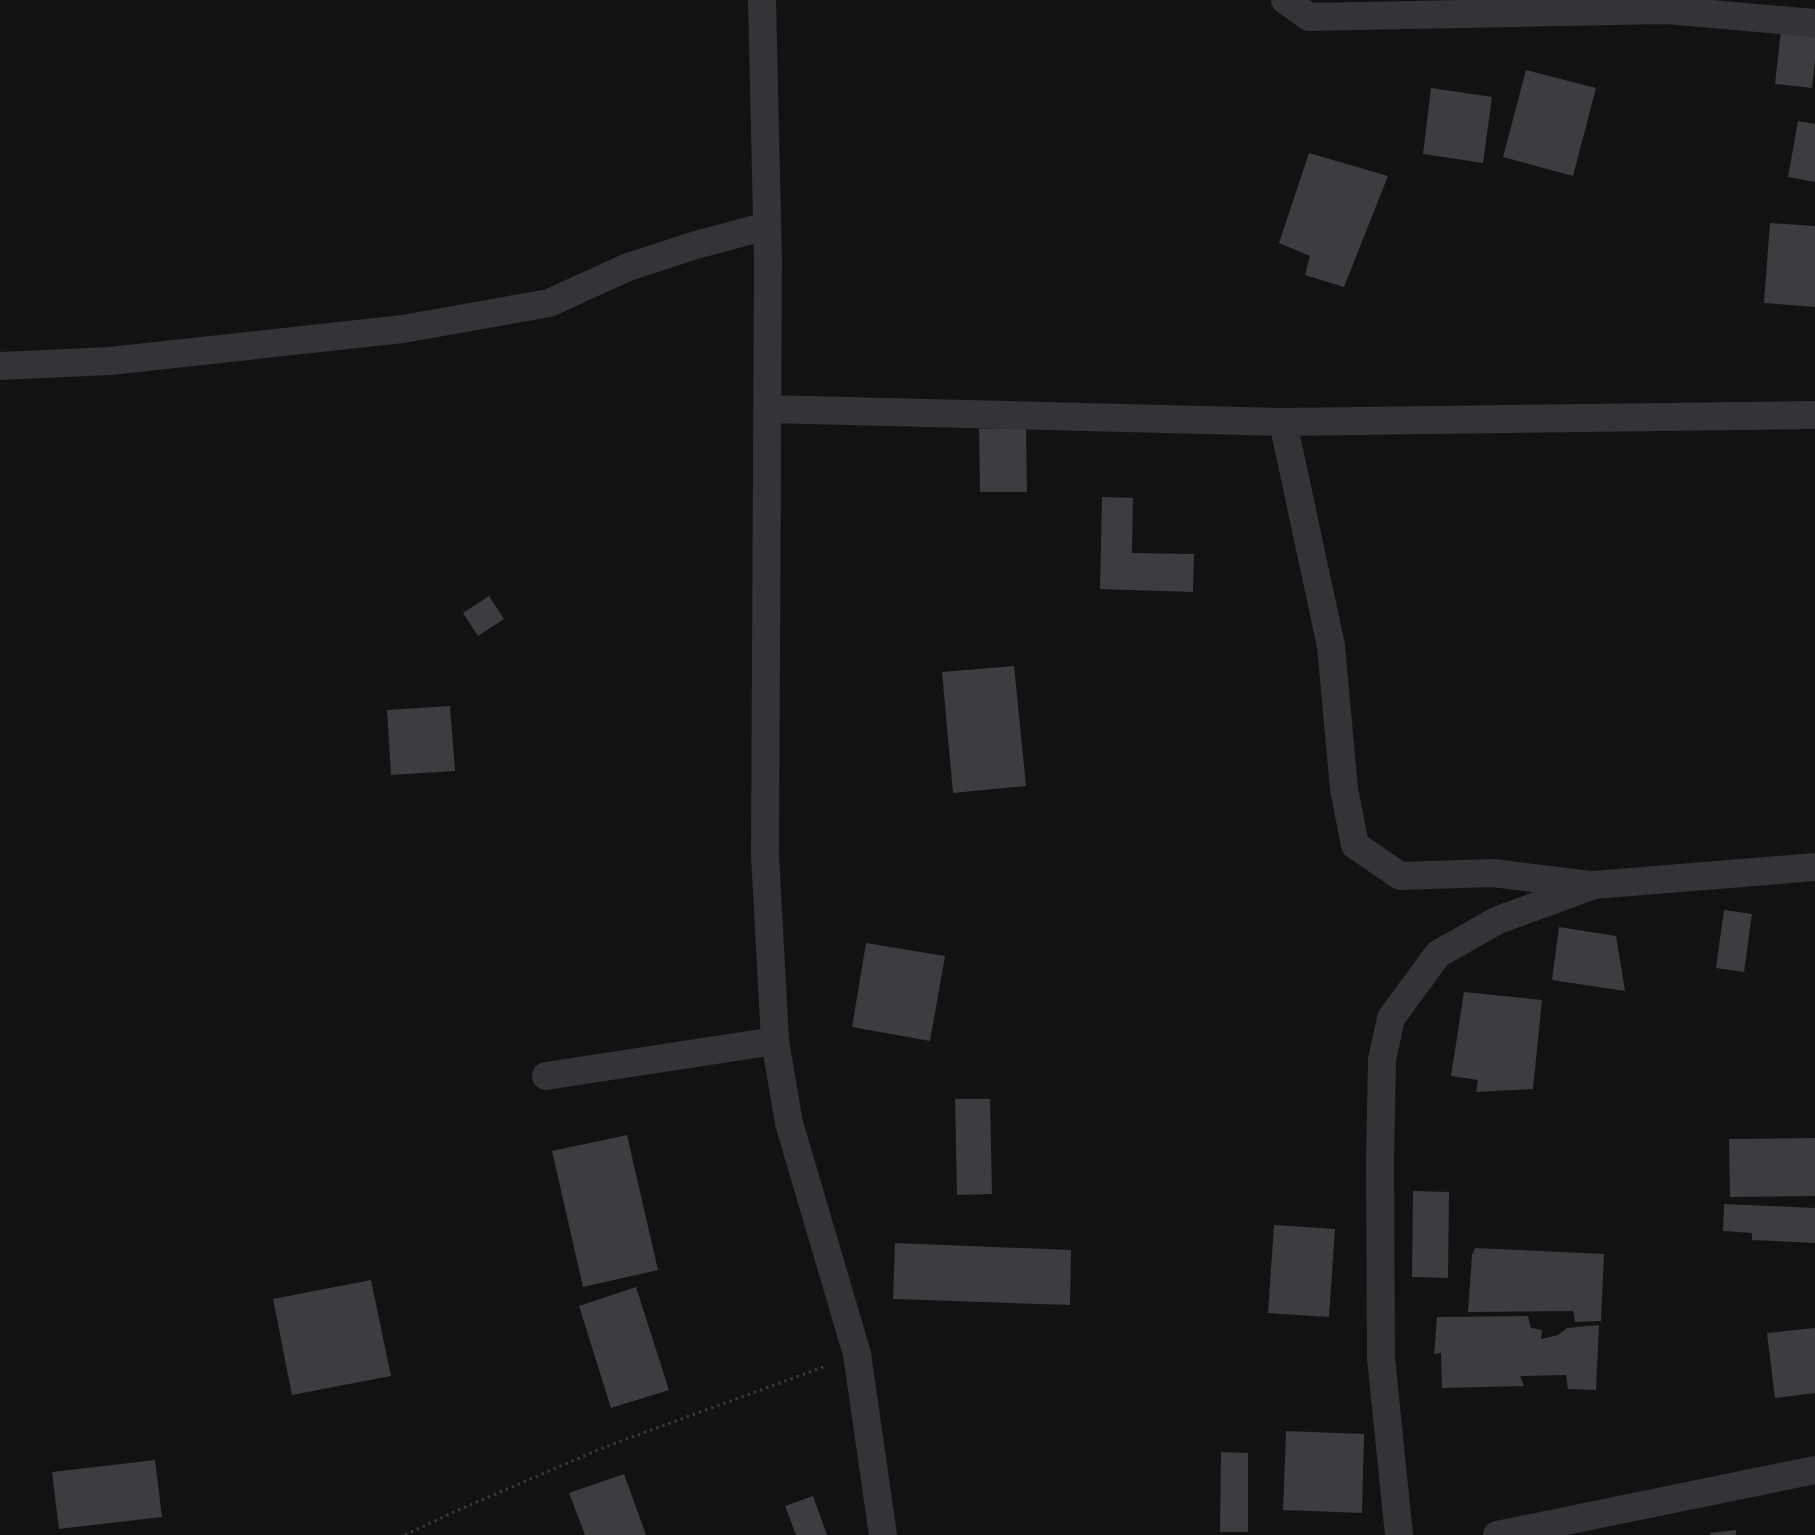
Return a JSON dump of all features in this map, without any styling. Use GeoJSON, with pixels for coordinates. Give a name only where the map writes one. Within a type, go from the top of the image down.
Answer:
{"type":"FeatureCollection","features":[{"type":"Feature","properties":{"kind":"street"},"geometry":{"type":"LineString","coordinates":[[762,0],[767,226],[766,854],[775,1041],[790,1123],[857,1354],[882,1535]]}},
{"type":"Feature","properties":{"kind":"street"},"geometry":{"type":"LineString","coordinates":[[1284,0],[1309,17],[1666,10],[1815,23]]}},
{"type":"Feature","properties":{"kind":"street"},"geometry":{"type":"LineString","coordinates":[[0,366],[110,361],[403,329],[549,303],[628,267],[696,245],[767,226]]}},
{"type":"Feature","properties":{"kind":"street"},"geometry":{"type":"LineString","coordinates":[[767,409],[1282,422],[1815,416]]}},
{"type":"Feature","properties":{"kind":"street"},"geometry":{"type":"LineString","coordinates":[[1282,422],[1331,646],[1344,789],[1355,845],[1400,876],[1493,873],[1594,885],[1815,867]]}},
{"type":"Feature","properties":{"kind":"street"},"geometry":{"type":"LineString","coordinates":[[1399,1535],[1380,1358],[1382,1060],[1391,1018],[1438,954],[1498,920],[1594,885]]}},
{"type":"Feature","properties":{"kind":"street"},"geometry":{"type":"LineString","coordinates":[[546,1076],[775,1041]]}},
{"type":"Feature","properties":{"kind":"street"},"geometry":{"type":"LineString","coordinates":[[1497,1535],[1815,1470]]}},
{"type":"Feature","properties":{"kind":"path"},"geometry":{"type":"LineString","coordinates":[[405,1535],[605,1447],[857,1354]]}},
{"type":"Feature","properties":{"kind":"building"},"geometry":{"type":"Polygon","coordinates":[[[1781,30],[1815,33],[1812,88],[1775,84],[1781,30]]]}},
{"type":"Feature","properties":{"kind":"building"},"geometry":{"type":"Polygon","coordinates":[[[1526,70],[1596,88],[1573,176],[1503,157],[1526,70]]]}},
{"type":"Feature","properties":{"kind":"building"},"geometry":{"type":"Polygon","coordinates":[[[1431,88],[1492,97],[1483,163],[1423,154],[1431,88]]]}},
{"type":"Feature","properties":{"kind":"building"},"geometry":{"type":"Polygon","coordinates":[[[1798,121],[1815,124],[1815,182],[1788,177],[1798,121]]]}},
{"type":"Feature","properties":{"kind":"building"},"geometry":{"type":"Polygon","coordinates":[[[1309,153],[1388,176],[1344,287],[1305,275],[1310,256],[1279,243],[1309,153]]]}},
{"type":"Feature","properties":{"kind":"building"},"geometry":{"type":"Polygon","coordinates":[[[1770,223],[1815,226],[1815,307],[1764,303],[1770,223]]]}},
{"type":"Feature","properties":{"kind":"building"},"geometry":{"type":"Polygon","coordinates":[[[1026,428],[1027,492],[980,492],[979,429],[1026,428]]]}},
{"type":"Feature","properties":{"kind":"building"},"geometry":{"type":"Polygon","coordinates":[[[1102,497],[1133,498],[1132,553],[1194,554],[1193,592],[1100,589],[1102,497]]]}},
{"type":"Feature","properties":{"kind":"building"},"geometry":{"type":"Polygon","coordinates":[[[489,596],[504,619],[478,636],[463,613],[489,596]]]}},
{"type":"Feature","properties":{"kind":"building"},"geometry":{"type":"Polygon","coordinates":[[[1014,666],[1026,786],[953,793],[942,672],[1014,666]]]}},
{"type":"Feature","properties":{"kind":"building"},"geometry":{"type":"Polygon","coordinates":[[[450,706],[455,771],[391,775],[387,710],[450,706]]]}},
{"type":"Feature","properties":{"kind":"building"},"geometry":{"type":"Polygon","coordinates":[[[1724,910],[1752,914],[1744,972],[1716,968],[1724,910]]]}},
{"type":"Feature","properties":{"kind":"building"},"geometry":{"type":"Polygon","coordinates":[[[1559,927],[1616,936],[1625,991],[1552,980],[1559,927]]]}},
{"type":"Feature","properties":{"kind":"building"},"geometry":{"type":"Polygon","coordinates":[[[866,943],[945,956],[930,1041],[852,1027],[866,943]]]}},
{"type":"Feature","properties":{"kind":"building"},"geometry":{"type":"Polygon","coordinates":[[[1464,992],[1542,1000],[1533,1089],[1476,1092],[1478,1080],[1451,1076],[1464,992]]]}},
{"type":"Feature","properties":{"kind":"building"},"geometry":{"type":"Polygon","coordinates":[[[955,1099],[990,1099],[992,1194],[957,1195],[955,1099]]]}},
{"type":"Feature","properties":{"kind":"building"},"geometry":{"type":"Polygon","coordinates":[[[627,1135],[658,1270],[583,1287],[552,1151],[627,1135]]]}},
{"type":"Feature","properties":{"kind":"building"},"geometry":{"type":"Polygon","coordinates":[[[1815,1138],[1815,1196],[1730,1197],[1729,1139],[1815,1138]]]}},
{"type":"Feature","properties":{"kind":"building"},"geometry":{"type":"Polygon","coordinates":[[[1413,1191],[1449,1192],[1448,1278],[1412,1277],[1413,1191]]]}},
{"type":"Feature","properties":{"kind":"building"},"geometry":{"type":"Polygon","coordinates":[[[1724,1204],[1815,1208],[1815,1243],[1752,1240],[1752,1233],[1723,1231],[1724,1204]]]}},
{"type":"Feature","properties":{"kind":"building"},"geometry":{"type":"Polygon","coordinates":[[[1274,1225],[1335,1229],[1329,1317],[1268,1313],[1274,1225]]]}},
{"type":"Feature","properties":{"kind":"building"},"geometry":{"type":"Polygon","coordinates":[[[895,1243],[1071,1250],[1070,1305],[893,1299],[895,1243]]]}},
{"type":"Feature","properties":{"kind":"building"},"geometry":{"type":"Polygon","coordinates":[[[1475,1248],[1604,1254],[1601,1321],[1575,1322],[1573,1311],[1468,1312],[1472,1255],[1475,1248]]]}},
{"type":"Feature","properties":{"kind":"building"},"geometry":{"type":"Polygon","coordinates":[[[371,1280],[391,1376],[292,1395],[273,1299],[371,1280]]]}},
{"type":"Feature","properties":{"kind":"building"},"geometry":{"type":"Polygon","coordinates":[[[636,1287],[669,1390],[611,1408],[579,1306],[636,1287]]]}},
{"type":"Feature","properties":{"kind":"building"},"geometry":{"type":"Polygon","coordinates":[[[1528,1316],[1531,1328],[1542,1330],[1541,1339],[1558,1335],[1567,1328],[1599,1325],[1596,1390],[1568,1389],[1566,1375],[1520,1376],[1524,1386],[1442,1388],[1441,1353],[1434,1354],[1437,1317],[1528,1316]]]}},
{"type":"Feature","properties":{"kind":"building"},"geometry":{"type":"Polygon","coordinates":[[[1815,1328],[1815,1393],[1775,1398],[1767,1333],[1815,1328]]]}},
{"type":"Feature","properties":{"kind":"building"},"geometry":{"type":"Polygon","coordinates":[[[1286,1431],[1364,1434],[1362,1513],[1283,1510],[1286,1431]]]}},
{"type":"Feature","properties":{"kind":"building"},"geometry":{"type":"Polygon","coordinates":[[[1221,1452],[1248,1453],[1248,1532],[1220,1532],[1221,1452]]]}},
{"type":"Feature","properties":{"kind":"building"},"geometry":{"type":"Polygon","coordinates":[[[155,1460],[162,1517],[59,1529],[52,1472],[155,1460]]]}},
{"type":"Feature","properties":{"kind":"building"},"geometry":{"type":"Polygon","coordinates":[[[624,1474],[646,1535],[585,1535],[569,1493],[624,1474]]]}},
{"type":"Feature","properties":{"kind":"building"},"geometry":{"type":"Polygon","coordinates":[[[813,1496],[827,1535],[796,1535],[785,1506],[813,1496]]]}},
{"type":"Feature","properties":{"kind":"building"},"geometry":{"type":"Polygon","coordinates":[[[1736,1530],[1736,1535],[1711,1535],[1710,1533],[1736,1530]]]}}]}
